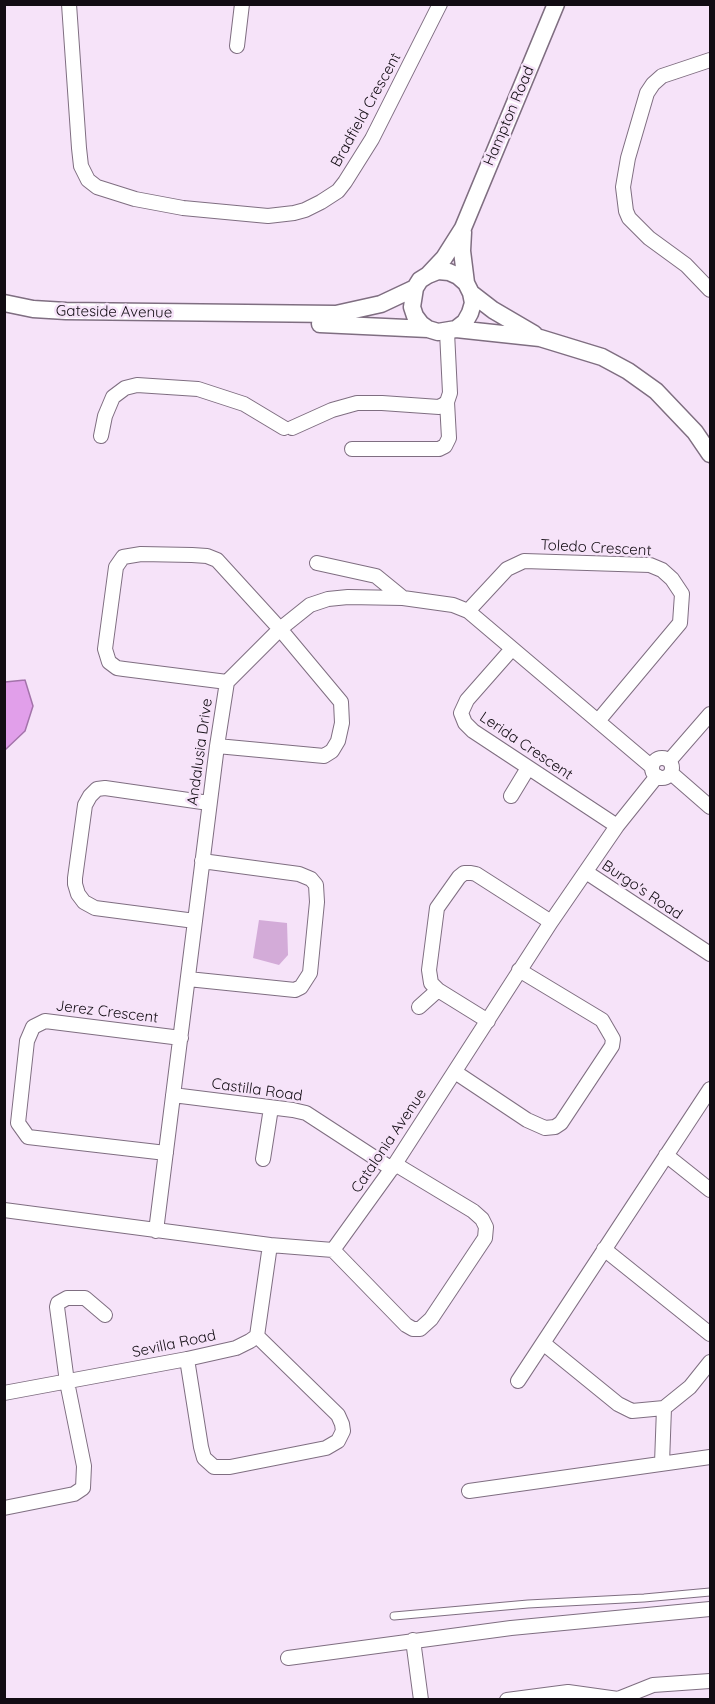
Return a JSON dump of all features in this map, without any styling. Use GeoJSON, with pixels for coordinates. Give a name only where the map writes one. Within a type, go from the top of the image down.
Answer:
{"type":"FeatureCollection","features":[{"type":"Feature","properties":{"kind":"street","name":"Bradfield Crescent"},"geometry":{"type":"LineString","coordinates":[[69,4],[79,148],[81,166],[88,180],[97,187],[164,205],[268,216],[305,210],[338,191],[372,139],[440,4]]}},
{"type":"Feature","properties":{"kind":"street"},"geometry":{"type":"LineString","coordinates":[[237,46],[242,4]]}},
{"type":"Feature","properties":{"kind":"street","name":"Hampton Road"},"geometry":{"type":"LineString","coordinates":[[428,274],[444,258],[463,228],[556,4]]}},
{"type":"Feature","properties":{"kind":"street"},"geometry":{"type":"LineString","coordinates":[[711,60],[662,76],[653,84],[647,93],[628,158],[623,187],[629,218],[649,238],[681,260],[711,290]]}},
{"type":"Feature","properties":{"kind":"street","name":"Hampton Road"},"geometry":{"type":"LineString","coordinates":[[463,228],[462,251],[469,288]]}},
{"type":"Feature","properties":{"kind":"street"},"geometry":{"type":"LineString","coordinates":[[540,338],[493,310],[458,276],[448,272],[428,274],[414,288],[412,297],[415,316],[428,329],[438,332],[452,330],[540,338],[592,353],[628,370],[656,391],[680,414],[711,454]]}},
{"type":"Feature","properties":{"kind":"street","name":"Gateside Avenue"},"geometry":{"type":"LineString","coordinates":[[4,303],[33,309],[66,311],[336,314],[381,304],[414,288]]}},
{"type":"Feature","properties":{"kind":"street"},"geometry":{"type":"LineString","coordinates":[[452,330],[465,322],[470,313],[472,303],[469,288]]}},
{"type":"Feature","properties":{"kind":"street","name":"Gateside Avenue"},"geometry":{"type":"LineString","coordinates":[[224,314],[285,322],[428,329]]}},
{"type":"Feature","properties":{"kind":"street"},"geometry":{"type":"LineString","coordinates":[[352,449],[439,449],[445,446],[449,438],[447,402],[450,393],[452,330]]}},
{"type":"Feature","properties":{"kind":"street"},"geometry":{"type":"LineString","coordinates":[[101,436],[105,416],[113,397],[125,388],[137,386],[198,389],[244,404],[288,428],[332,410],[357,403],[439,407],[447,402]]}},
{"type":"Feature","properties":{"kind":"street"},"geometry":{"type":"LineString","coordinates":[[216,746],[324,756],[334,748],[342,723],[343,708],[339,697],[217,560],[207,556],[192,555],[141,554],[123,557],[116,567],[105,649],[109,662],[117,668],[226,682]]}},
{"type":"Feature","properties":{"kind":"street","name":"Toledo Crescent"},"geometry":{"type":"LineString","coordinates":[[468,611],[507,569],[524,561],[650,565],[662,570],[672,579],[682,594],[680,623],[598,721]]}},
{"type":"Feature","properties":{"kind":"street"},"geometry":{"type":"LineString","coordinates":[[317,563],[376,576],[403,598]]}},
{"type":"Feature","properties":{"kind":"street","name":"Andalusia Drive"},"geometry":{"type":"LineString","coordinates":[[156,1231],[216,746],[226,682],[280,629],[310,605],[328,599],[403,598],[453,605],[468,611],[654,771]]}},
{"type":"Feature","properties":{"kind":"street","name":"Lerida Crescent"},"geometry":{"type":"LineString","coordinates":[[511,650],[467,700],[461,712],[461,718],[473,731],[617,826]]}},
{"type":"Feature","properties":{"kind":"street"},"geometry":{"type":"LineString","coordinates":[[671,767],[711,714]]}},
{"type":"Feature","properties":{"kind":"street"},"geometry":{"type":"LineString","coordinates":[[654,771],[654,762],[661,757],[711,807]]}},
{"type":"Feature","properties":{"kind":"street"},"geometry":{"type":"LineString","coordinates":[[511,796],[528,768]]}},
{"type":"Feature","properties":{"kind":"street","name":"Catalonia Avenue"},"geometry":{"type":"LineString","coordinates":[[333,1250],[393,1167],[519,970],[654,771]]}},
{"type":"Feature","properties":{"kind":"street"},"geometry":{"type":"LineString","coordinates":[[195,921],[94,908],[84,902],[78,894],[75,878],[86,805],[90,796],[97,789],[105,788],[210,803]]}},
{"type":"Feature","properties":{"kind":"street"},"geometry":{"type":"LineString","coordinates":[[188,979],[295,990],[301,987],[310,973],[317,902],[316,885],[311,879],[299,874],[202,861]]}},
{"type":"Feature","properties":{"kind":"street","name":"Burgo's Road"},"geometry":{"type":"LineString","coordinates":[[586,872],[711,954]]}},
{"type":"Feature","properties":{"kind":"street"},"geometry":{"type":"LineString","coordinates":[[488,1021],[438,990],[431,983],[429,976],[435,913],[459,876],[464,873],[476,874],[551,922]]}},
{"type":"Feature","properties":{"kind":"street"},"geometry":{"type":"LineString","coordinates":[[455,1072],[527,1120],[545,1128],[555,1127],[561,1123],[612,1046],[613,1039],[602,1020],[519,970]]}},
{"type":"Feature","properties":{"kind":"street"},"geometry":{"type":"LineString","coordinates":[[419,1007],[438,990]]}},
{"type":"Feature","properties":{"kind":"street","name":"Jerez Crescent"},"geometry":{"type":"LineString","coordinates":[[166,1153],[28,1137],[18,1123],[27,1041],[33,1027],[45,1021],[181,1038]]}},
{"type":"Feature","properties":{"kind":"street"},"geometry":{"type":"LineString","coordinates":[[518,1381],[711,1089]]}},
{"type":"Feature","properties":{"kind":"street","name":"Castilla Road"},"geometry":{"type":"LineString","coordinates":[[173,1095],[293,1110],[313,1117],[393,1167],[473,1211],[482,1219],[486,1227],[485,1238],[428,1324],[420,1329],[413,1329],[406,1325],[333,1250]]}},
{"type":"Feature","properties":{"kind":"street"},"geometry":{"type":"LineString","coordinates":[[263,1159],[271,1108]]}},
{"type":"Feature","properties":{"kind":"street"},"geometry":{"type":"LineString","coordinates":[[666,1155],[711,1190]]}},
{"type":"Feature","properties":{"kind":"street"},"geometry":{"type":"LineString","coordinates":[[4,1210],[270,1245],[333,1250]]}},
{"type":"Feature","properties":{"kind":"street"},"geometry":{"type":"LineString","coordinates":[[187,1359],[201,1447],[204,1458],[214,1467],[230,1467],[326,1448],[338,1442],[343,1431],[338,1415],[257,1336],[270,1245]]}},
{"type":"Feature","properties":{"kind":"street"},"geometry":{"type":"LineString","coordinates":[[604,1249],[711,1334]]}},
{"type":"Feature","properties":{"kind":"street"},"geometry":{"type":"LineString","coordinates":[[4,1508],[74,1494],[83,1488],[84,1466],[56,1311],[58,1303],[68,1298],[85,1298],[105,1315]]}},
{"type":"Feature","properties":{"kind":"street","name":"Sevilla Road"},"geometry":{"type":"LineString","coordinates":[[4,1393],[236,1348],[257,1336]]}},
{"type":"Feature","properties":{"kind":"street"},"geometry":{"type":"LineString","coordinates":[[543,1343],[624,1408],[632,1411],[664,1408],[690,1387],[711,1362]]}},
{"type":"Feature","properties":{"kind":"street"},"geometry":{"type":"LineString","coordinates":[[662,1463],[664,1408]]}},
{"type":"Feature","properties":{"kind":"street"},"geometry":{"type":"LineString","coordinates":[[469,1491],[711,1457]]}},
{"type":"Feature","properties":{"kind":"street"},"geometry":{"type":"LineString","coordinates":[[288,1658],[511,1628],[711,1610]]}},
{"type":"Feature","properties":{"kind":"street"},"geometry":{"type":"LineString","coordinates":[[413,1640],[421,1700]]}},
{"type":"Feature","properties":{"kind":"street"},"geometry":{"type":"LineString","coordinates":[[516,1699],[568,1692],[618,1699],[653,1685],[711,1681]]}},
{"type":"Feature","properties":{"kind":"lane"},"geometry":{"type":"LineString","coordinates":[[394,1616],[528,1604],[711,1592]]}},
{"type":"Feature","properties":{"kind":"shaded area"},"geometry":{"type":"Polygon","coordinates":[[[25,680],[33,706],[25,731],[5,750],[5,682],[25,680]]]}},
{"type":"Feature","properties":{"kind":"shaded area"},"geometry":{"type":"Polygon","coordinates":[[[259,920],[287,923],[288,955],[279,965],[253,958],[259,920]]]}}]}
